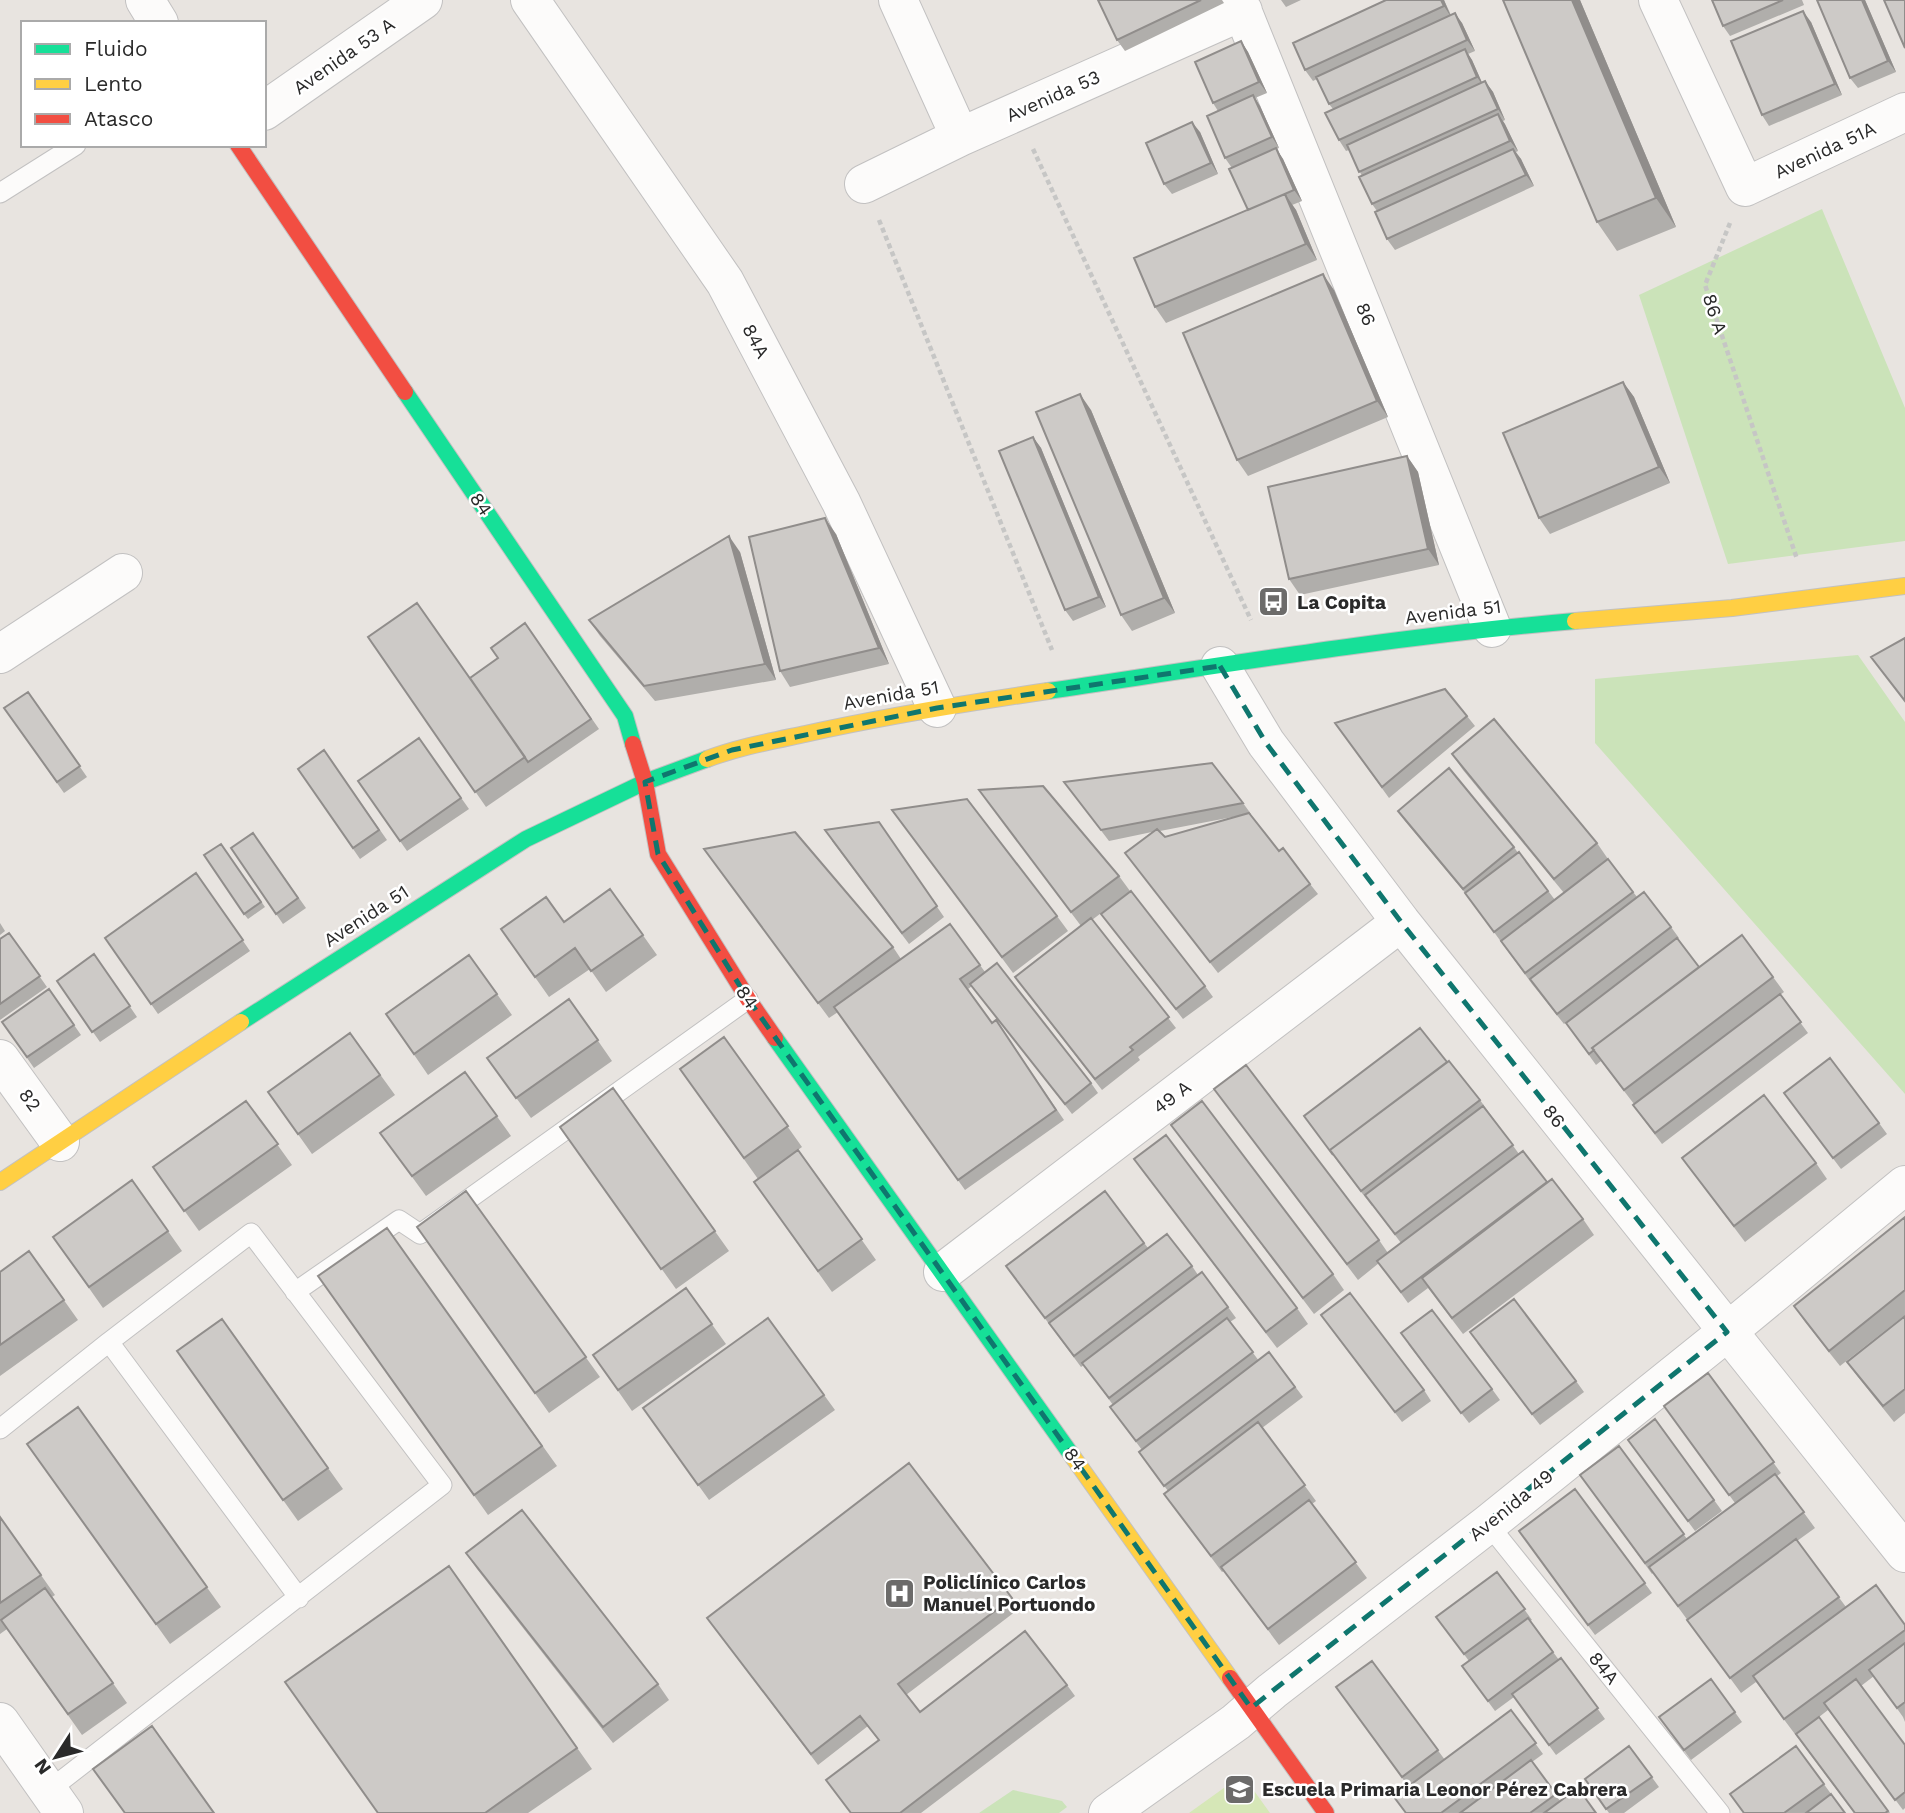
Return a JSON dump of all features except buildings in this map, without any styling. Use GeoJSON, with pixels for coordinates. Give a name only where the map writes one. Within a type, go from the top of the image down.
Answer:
{"type":"FeatureCollection","features":[{"type":"Feature","properties":{"kind":"main road","name":"84"},"geometry":{"type":"LineString","coordinates":[[239,147],[625,716],[645,782],[658,854],[748,999],[1326,1813]]}},
{"type":"Feature","properties":{"kind":"main road","name":"Avenida 51"},"geometry":{"type":"LineString","coordinates":[[0,1182],[526,839],[645,782],[732,750],[937,708],[1269,658],[1492,628],[1732,608],[1905,586]]}},
{"type":"Feature","properties":{"kind":"street"},"geometry":{"type":"LineString","coordinates":[[145,0],[158,21]]}},
{"type":"Feature","properties":{"kind":"street","name":"Avenida 53 A"},"geometry":{"type":"LineString","coordinates":[[266,110],[423,0]]}},
{"type":"Feature","properties":{"kind":"street","name":"84A"},"geometry":{"type":"LineString","coordinates":[[530,0],[724,282],[841,502],[937,708]]}},
{"type":"Feature","properties":{"kind":"street"},"geometry":{"type":"LineString","coordinates":[[898,0],[960,137]]}},
{"type":"Feature","properties":{"kind":"street"},"geometry":{"type":"LineString","coordinates":[[1658,0],[1745,187]]}},
{"type":"Feature","properties":{"kind":"street","name":"Avenida 53"},"geometry":{"type":"LineString","coordinates":[[864,184],[1240,5]]}},
{"type":"Feature","properties":{"kind":"street","name":"86"},"geometry":{"type":"LineString","coordinates":[[1240,5],[1492,628]]}},
{"type":"Feature","properties":{"kind":"street","name":"Avenida 51A"},"geometry":{"type":"LineString","coordinates":[[1745,187],[1905,112]]}},
{"type":"Feature","properties":{"kind":"street"},"geometry":{"type":"LineString","coordinates":[[1,651],[123,573]]}},
{"type":"Feature","properties":{"kind":"street","name":"86"},"geometry":{"type":"LineString","coordinates":[[1220,666],[1266,743],[1401,922],[1905,1553]]}},
{"type":"Feature","properties":{"kind":"street","name":"49 A"},"geometry":{"type":"LineString","coordinates":[[943,1272],[1401,922]]}},
{"type":"Feature","properties":{"kind":"street","name":"82"},"geometry":{"type":"LineString","coordinates":[[0,1059],[60,1142]]}},
{"type":"Feature","properties":{"kind":"street","name":"Avenida 49"},"geometry":{"type":"LineString","coordinates":[[1108,1813],[1236,1722],[1488,1524],[1905,1185]]}},
{"type":"Feature","properties":{"kind":"street"},"geometry":{"type":"LineString","coordinates":[[0,1722],[56,1802]]}},
{"type":"Feature","properties":{"kind":"lane"},"geometry":{"type":"LineString","coordinates":[[0,193],[73,147]]}},
{"type":"Feature","properties":{"kind":"lane"},"geometry":{"type":"LineString","coordinates":[[295,1292],[399,1220],[420,1234],[748,999]]}},
{"type":"Feature","properties":{"kind":"lane"},"geometry":{"type":"LineString","coordinates":[[0,1429],[251,1233],[442,1485],[299,1598],[56,1802]]}},
{"type":"Feature","properties":{"kind":"lane"},"geometry":{"type":"LineString","coordinates":[[109,1342],[299,1598]]}},
{"type":"Feature","properties":{"kind":"lane","name":"84A"},"geometry":{"type":"LineString","coordinates":[[1488,1524],[1720,1813]]}},
{"type":"Feature","properties":{"kind":"path"},"geometry":{"type":"LineString","coordinates":[[1016,113],[1269,658]]}},
{"type":"Feature","properties":{"kind":"path"},"geometry":{"type":"LineString","coordinates":[[864,184],[1066,687]]}},
{"type":"Feature","properties":{"kind":"path","name":"86 A"},"geometry":{"type":"LineString","coordinates":[[1745,187],[1705,285],[1810,600]]}},
{"type":"Feature","properties":{"kind":"highlighted area"},"geometry":{"type":"Polygon","coordinates":[[[1220,666],[1266,743],[1401,922],[1727,1332],[1251,1708],[748,999],[658,854],[645,782],[732,750],[937,708],[1220,666]]]}},
{"type":"Feature","properties":{"kind":"green space"},"geometry":{"type":"Polygon","coordinates":[[[1822,209],[1905,408],[1905,541],[1728,564],[1639,295],[1822,209]]]}},
{"type":"Feature","properties":{"kind":"green space"},"geometry":{"type":"Polygon","coordinates":[[[1858,655],[1905,722],[1905,1094],[1595,743],[1595,679],[1858,655]]]}},
{"type":"Feature","properties":{"kind":"green space","name":"Escuela Primaria Leonor Pérez Cabrera"},"geometry":{"type":"Polygon","coordinates":[[[1242,1775],[1270,1813],[1189,1813],[1242,1775]]]}},
{"type":"Feature","properties":{"kind":"green space"},"geometry":{"type":"Polygon","coordinates":[[[1013,1790],[1062,1801],[1067,1807],[1059,1813],[979,1813],[1013,1790]]]}},
{"type":"Feature","properties":{"kind":"traffic: fast"},"geometry":{"type":"LineString","coordinates":[[405,392],[625,716],[633,744]]}},
{"type":"Feature","properties":{"kind":"traffic: fast"},"geometry":{"type":"LineString","coordinates":[[1048,691],[1377,643],[1575,621]]}},
{"type":"Feature","properties":{"kind":"traffic: fast"},"geometry":{"type":"LineString","coordinates":[[241,1022],[526,839],[645,782],[707,759]]}},
{"type":"Feature","properties":{"kind":"traffic: fast"},"geometry":{"type":"LineString","coordinates":[[775,1038],[1073,1457]]}},
{"type":"Feature","properties":{"kind":"traffic: slow"},"geometry":{"type":"LineString","coordinates":[[1575,621],[1732,608],[1905,586]]}},
{"type":"Feature","properties":{"kind":"traffic: slow"},"geometry":{"type":"LineString","coordinates":[[707,759],[756,745],[866,721],[1048,691]]}},
{"type":"Feature","properties":{"kind":"traffic: slow"},"geometry":{"type":"LineString","coordinates":[[0,1182],[241,1022]]}},
{"type":"Feature","properties":{"kind":"traffic: slow"},"geometry":{"type":"LineString","coordinates":[[1073,1457],[1230,1678]]}},
{"type":"Feature","properties":{"kind":"traffic: jam"},"geometry":{"type":"LineString","coordinates":[[239,147],[405,392]]}},
{"type":"Feature","properties":{"kind":"traffic: jam"},"geometry":{"type":"LineString","coordinates":[[633,744],[645,782],[658,854],[775,1038]]}},
{"type":"Feature","properties":{"kind":"traffic: jam"},"geometry":{"type":"LineString","coordinates":[[1230,1678],[1326,1813]]}},
{"type":"Feature","properties":{"kind":"place","name":"La Copita"},"geometry":{"type":"Point","coordinates":[1274,602]}},
{"type":"Feature","properties":{"kind":"place","name":"Policlínico Carlos Manuel Portuondo"},"geometry":{"type":"Point","coordinates":[900,1593]}},
{"type":"Feature","properties":{"kind":"place","name":"Escuela Primaria Leonor Pérez Cabrera"},"geometry":{"type":"Point","coordinates":[1239,1789]}}]}
